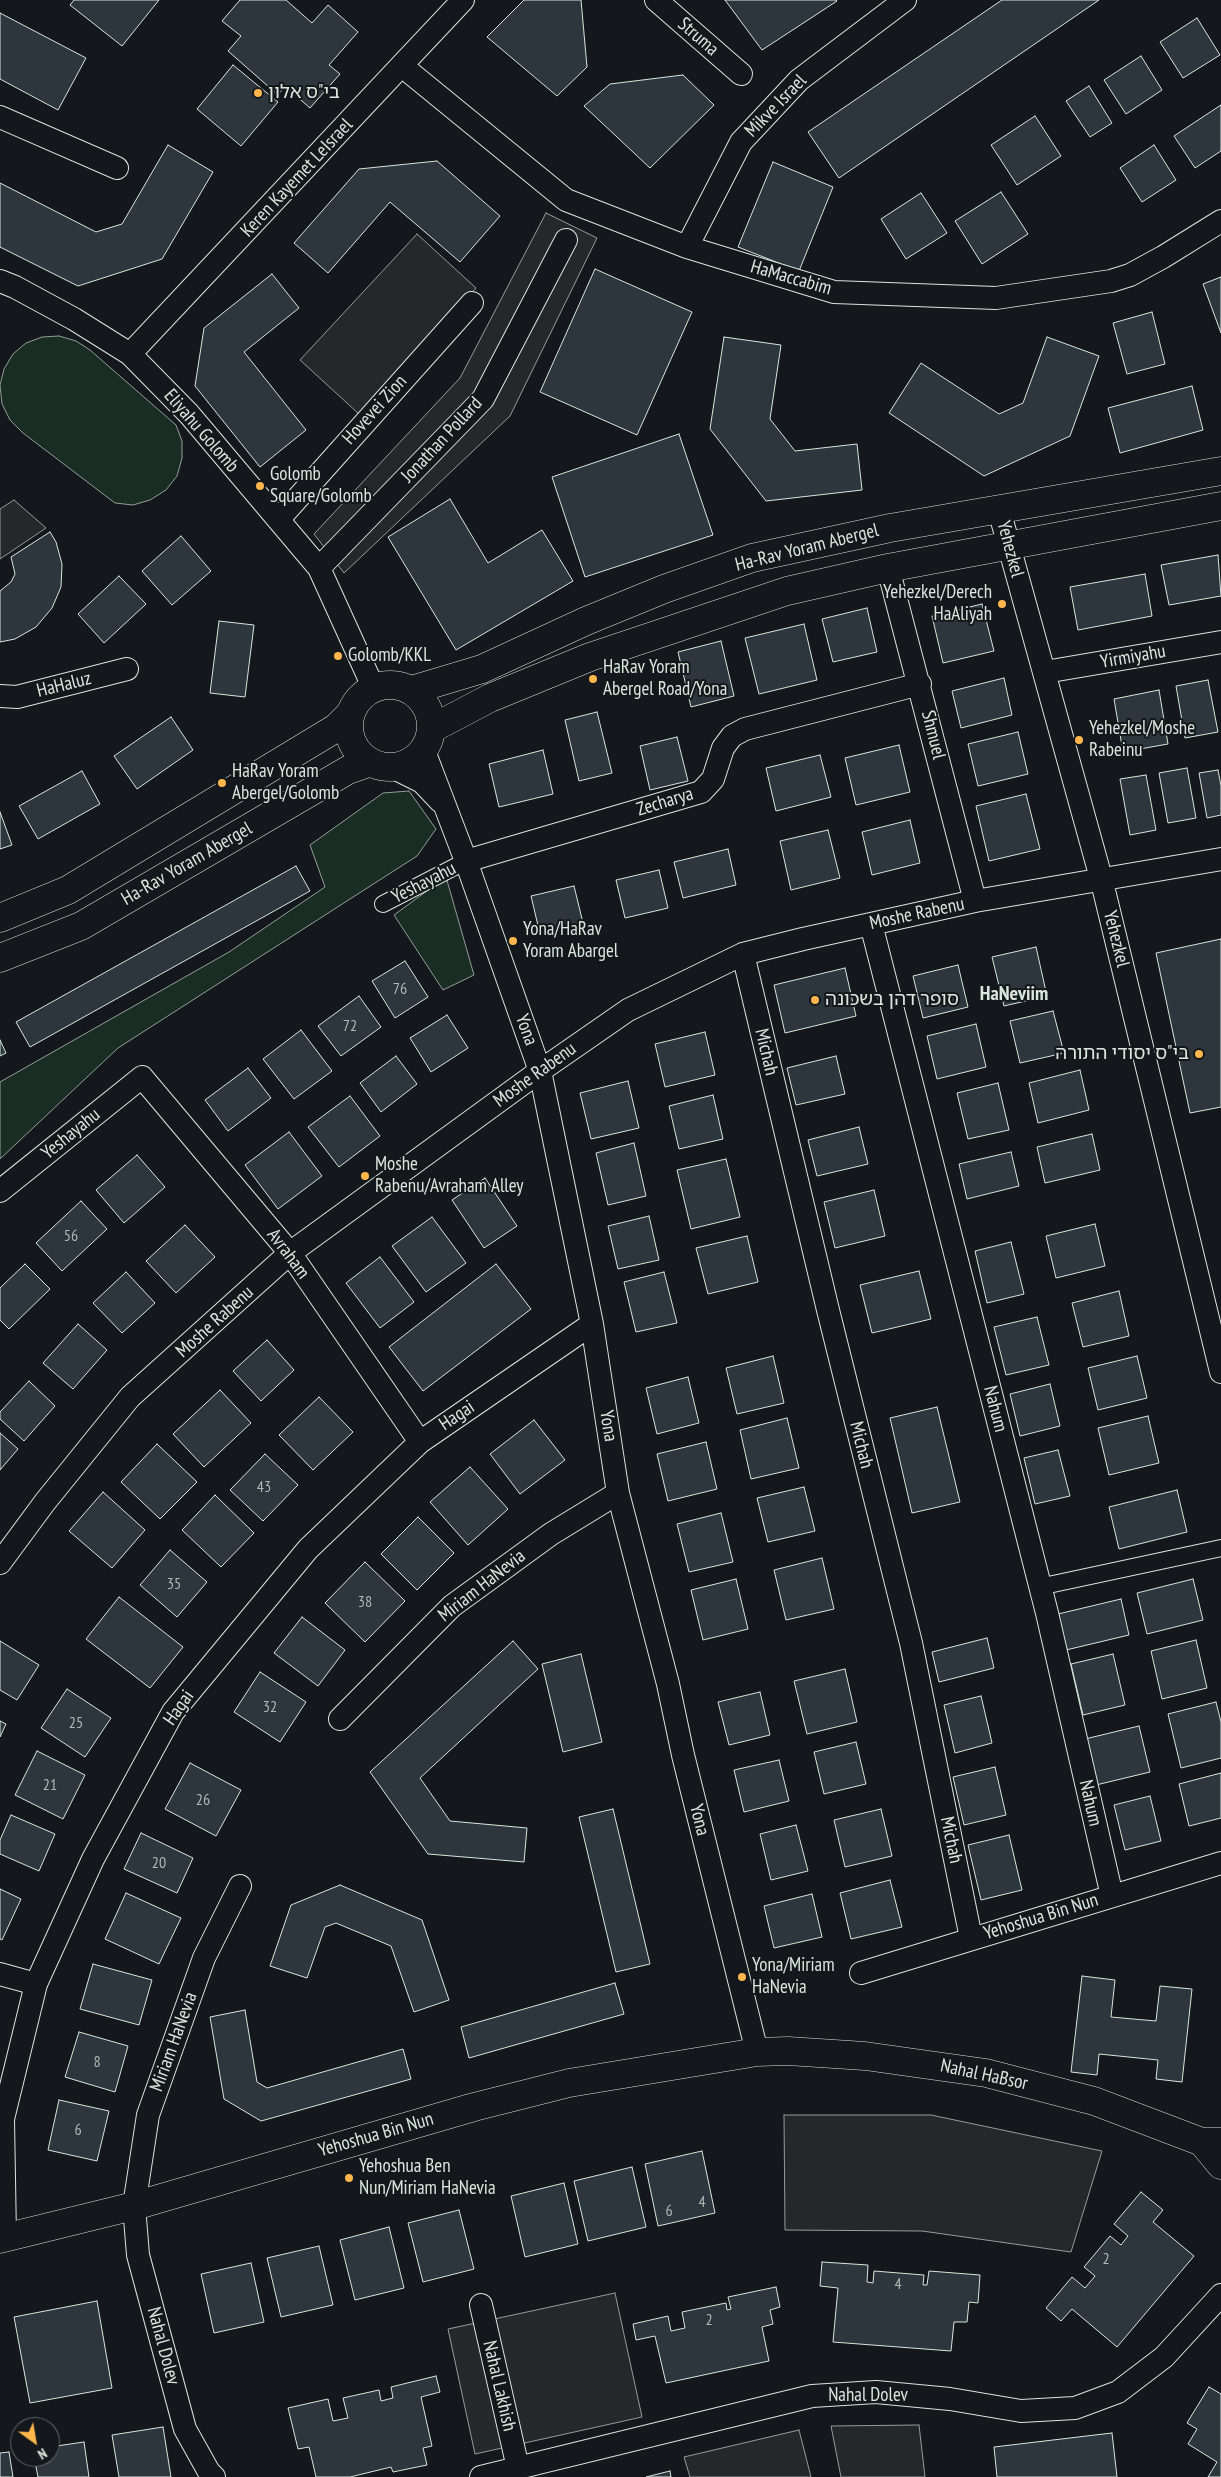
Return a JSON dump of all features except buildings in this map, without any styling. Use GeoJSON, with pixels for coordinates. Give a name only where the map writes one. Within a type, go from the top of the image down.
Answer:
{"type":"FeatureCollection","features":[{"type":"Feature","properties":{"kind":"street","name":"Keren Kayemet LeIsrael"},"geometry":{"type":"LineString","coordinates":[[130,354],[463,0]]}},
{"type":"Feature","properties":{"kind":"street","name":"Struma"},"geometry":{"type":"LineString","coordinates":[[656,0],[741,74]]}},
{"type":"Feature","properties":{"kind":"street","name":"Mikve Israel"},"geometry":{"type":"LineString","coordinates":[[687,247],[741,142],[799,80],[893,3]]}},
{"type":"Feature","properties":{"kind":"street","name":"HaMaccabim"},"geometry":{"type":"LineString","coordinates":[[402,66],[566,200],[687,247],[834,292],[996,298],[1111,281],[1130,275],[1221,221]]}},
{"type":"Feature","properties":{"kind":"street"},"geometry":{"type":"LineString","coordinates":[[0,117],[117,168]]}},
{"type":"Feature","properties":{"kind":"street","name":"Jonathan Pollard"},"geometry":{"type":"LineString","coordinates":[[319,568],[483,399],[566,240]]}},
{"type":"Feature","properties":{"kind":"street","name":"Eliyahu Golomb"},"geometry":{"type":"LineString","coordinates":[[0,281],[15,287],[74,319],[130,354],[189,414],[319,568],[374,689]]}},
{"type":"Feature","properties":{"kind":"street","name":"Hovevei Zion"},"geometry":{"type":"LineString","coordinates":[[279,519],[472,303]]}},
{"type":"Feature","properties":{"kind":"street","name":"Ha-Rav Yoram Abergel"},"geometry":{"type":"LineString","coordinates":[[412,690],[482,669],[647,596],[752,558],[890,528],[1221,470]]}},
{"type":"Feature","properties":{"kind":"street","name":"Ha-Rav Yoram Abergel"},"geometry":{"type":"LineString","coordinates":[[428,740],[490,698],[590,657],[786,590],[888,568],[1009,547],[1221,506]]}},
{"type":"Feature","properties":{"kind":"street","name":"Yehezkel"},"geometry":{"type":"LineString","coordinates":[[999,510],[1101,878],[1217,1338],[1221,1372]]}},
{"type":"Feature","properties":{"kind":"street","name":"Shmuel"},"geometry":{"type":"LineString","coordinates":[[888,568],[920,684],[975,902]]}},
{"type":"Feature","properties":{"kind":"street","name":"Yirmiyahu"},"geometry":{"type":"LineString","coordinates":[[1045,672],[1221,642]]}},
{"type":"Feature","properties":{"kind":"street","name":"HaHaluz"},"geometry":{"type":"LineString","coordinates":[[0,696],[17,697],[127,669]]}},
{"type":"Feature","properties":{"kind":"street","name":"Zecharya"},"geometry":{"type":"LineString","coordinates":[[466,861],[701,792],[713,779],[723,748],[732,736],[745,729],[920,684]]}},
{"type":"Feature","properties":{"kind":"street"},"geometry":{"type":"LineString","coordinates":[[385,686],[412,690],[427,708],[428,740],[407,764],[382,765],[359,753],[352,742],[349,729],[350,714],[363,696],[374,689],[385,686]]}},
{"type":"Feature","properties":{"kind":"street","name":"Ha-Rav Yoram Abergel"},"geometry":{"type":"LineString","coordinates":[[0,918],[68,890],[336,728],[350,714]]}},
{"type":"Feature","properties":{"kind":"street","name":"Yona"},"geometry":{"type":"LineString","coordinates":[[428,740],[444,806],[466,861],[540,1071],[592,1324],[618,1493],[668,1684],[683,1755],[757,2052]]}},
{"type":"Feature","properties":{"kind":"street","name":"Ha-Rav Yoram Abergel"},"geometry":{"type":"LineString","coordinates":[[0,958],[81,926],[348,770],[382,765]]}},
{"type":"Feature","properties":{"kind":"street","name":"Yona"},"geometry":{"type":"LineString","coordinates":[[382,765],[422,782],[444,806]]}},
{"type":"Feature","properties":{"kind":"street","name":"Moshe Rabenu"},"geometry":{"type":"LineString","coordinates":[[0,1563],[45,1502],[130,1398],[290,1253],[540,1071],[628,1010],[743,954],[975,902],[1101,878],[1221,859]]}},
{"type":"Feature","properties":{"kind":"street","name":"Yeshayahu"},"geometry":{"type":"LineString","coordinates":[[383,904],[466,861]]}},
{"type":"Feature","properties":{"kind":"street","name":"Nahum"},"geometry":{"type":"LineString","coordinates":[[871,924],[1039,1586],[1112,1896]]}},
{"type":"Feature","properties":{"kind":"street","name":"Michah"},"geometry":{"type":"LineString","coordinates":[[743,954],[828,1310],[911,1643],[971,1938]]}},
{"type":"Feature","properties":{"kind":"street","name":"Yeshayahu"},"geometry":{"type":"LineString","coordinates":[[0,1191],[142,1077]]}},
{"type":"Feature","properties":{"kind":"street","name":"Avraham"},"geometry":{"type":"LineString","coordinates":[[142,1077],[290,1253],[420,1442]]}},
{"type":"Feature","properties":{"kind":"street","name":"Hagai"},"geometry":{"type":"LineString","coordinates":[[2,2239],[4,2119],[36,1984],[93,1859],[173,1712],[308,1549],[420,1442],[592,1324]]}},
{"type":"Feature","properties":{"kind":"street","name":"Miriam HaNevia"},"geometry":{"type":"LineString","coordinates":[[340,1719],[452,1606],[551,1534],[618,1493]]}},
{"type":"Feature","properties":{"kind":"street"},"geometry":{"type":"LineString","coordinates":[[1039,1586],[1221,1548]]}},
{"type":"Feature","properties":{"kind":"street","name":"Yehoshua Bin Nun"},"geometry":{"type":"LineString","coordinates":[[861,1973],[1221,1863]]}},
{"type":"Feature","properties":{"kind":"street","name":"Miriam HaNevia"},"geometry":{"type":"LineString","coordinates":[[134,2206],[148,2115],[204,1958],[240,1886]]}},
{"type":"Feature","properties":{"kind":"street"},"geometry":{"type":"LineString","coordinates":[[0,1974],[36,1984]]}},
{"type":"Feature","properties":{"kind":"street","name":"Nahal HaBsor"},"geometry":{"type":"LineString","coordinates":[[757,2052],[788,2051],[865,2056],[986,2072],[1094,2101],[1212,2142],[1221,2165]]}},
{"type":"Feature","properties":{"kind":"street","name":"Yehoshua Bin Nun"},"geometry":{"type":"LineString","coordinates":[[2,2239],[134,2206],[474,2107],[560,2085],[672,2064],[757,2052]]}},
{"type":"Feature","properties":{"kind":"street","name":"Nahal Dolev"},"geometry":{"type":"LineString","coordinates":[[134,2206],[138,2255],[185,2429],[209,2472],[214,2477]]}},
{"type":"Feature","properties":{"kind":"street","name":"Nahal Dolev"},"geometry":{"type":"LineString","coordinates":[[481,2477],[812,2396],[876,2392],[950,2399],[1021,2411],[1075,2408],[1118,2392],[1149,2369],[1164,2357],[1221,2295]]}},
{"type":"Feature","properties":{"kind":"street","name":"Nahal Lakhish"},"geometry":{"type":"LineString","coordinates":[[480,2305],[518,2468]]}},
{"type":"Feature","properties":{"kind":"green space"},"geometry":{"type":"Polygon","coordinates":[[[59,336],[76,341],[90,350],[176,425],[182,441],[182,458],[177,476],[166,490],[150,500],[133,505],[115,503],[23,433],[10,420],[2,404],[0,385],[4,369],[13,354],[26,343],[42,337],[59,336]]]}},
{"type":"Feature","properties":{"kind":"green space"},"geometry":{"type":"Polygon","coordinates":[[[409,791],[436,829],[417,856],[118,1048],[0,1159],[0,1082],[229,952],[325,887],[310,845],[383,793],[409,791]]]}},
{"type":"Feature","properties":{"kind":"green space"},"geometry":{"type":"Polygon","coordinates":[[[446,877],[474,975],[443,990],[394,915],[446,877]]]}},
{"type":"Feature","properties":{"kind":"shaded area"},"geometry":{"type":"Polygon","coordinates":[[[546,213],[597,238],[510,416],[344,573],[314,534],[460,378],[546,213]]]}},
{"type":"Feature","properties":{"kind":"shaded area"},"geometry":{"type":"Polygon","coordinates":[[[417,234],[476,288],[359,414],[300,360],[417,234]]]}},
{"type":"Feature","properties":{"kind":"shaded area"},"geometry":{"type":"Polygon","coordinates":[[[14,500],[46,528],[0,559],[0,509],[14,500]]]}},
{"type":"Feature","properties":{"kind":"shaded area"},"geometry":{"type":"Polygon","coordinates":[[[784,2115],[931,2115],[1102,2151],[1071,2252],[922,2231],[785,2230],[784,2115]]]}},
{"type":"Feature","properties":{"kind":"shaded area"},"geometry":{"type":"Polygon","coordinates":[[[615,2293],[642,2417],[475,2454],[448,2329],[615,2293]]]}},
{"type":"Feature","properties":{"kind":"shaded area"},"geometry":{"type":"Polygon","coordinates":[[[919,2425],[925,2477],[841,2477],[831,2426],[919,2425]]]}},
{"type":"Feature","properties":{"kind":"shaded area"},"geometry":{"type":"Polygon","coordinates":[[[799,2430],[811,2477],[690,2477],[684,2457],[799,2430]]]}},
{"type":"Feature","properties":{"kind":"place","name":"בי\"ס אלון"},"geometry":{"type":"Point","coordinates":[258,93]}},
{"type":"Feature","properties":{"kind":"place","name":"Golomb Square/Golomb"},"geometry":{"type":"Point","coordinates":[260,486]}},
{"type":"Feature","properties":{"kind":"place","name":"Yehezkel/Derech HaAliyah"},"geometry":{"type":"Point","coordinates":[1002,604]}},
{"type":"Feature","properties":{"kind":"place","name":"Golomb/KKL"},"geometry":{"type":"Point","coordinates":[338,656]}},
{"type":"Feature","properties":{"kind":"place","name":"HaRav Yoram Abergel Road/Yona"},"geometry":{"type":"Point","coordinates":[593,679]}},
{"type":"Feature","properties":{"kind":"place","name":"Yehezkel/Moshe Rabeinu"},"geometry":{"type":"Point","coordinates":[1079,740]}},
{"type":"Feature","properties":{"kind":"place","name":"HaRav Yoram Abergel/Golomb"},"geometry":{"type":"Point","coordinates":[222,783]}},
{"type":"Feature","properties":{"kind":"place","name":"Yona/HaRav Yoram Abargel"},"geometry":{"type":"Point","coordinates":[513,941]}},
{"type":"Feature","properties":{"kind":"place","name":"סופר דהן בשכונה"},"geometry":{"type":"Point","coordinates":[815,1000]}},
{"type":"Feature","properties":{"kind":"place","name":"בי\"ס יסודי התורה"},"geometry":{"type":"Point","coordinates":[1199,1054]}},
{"type":"Feature","properties":{"kind":"place","name":"Moshe Rabenu/Avraham Alley"},"geometry":{"type":"Point","coordinates":[365,1176]}},
{"type":"Feature","properties":{"kind":"place","name":"Yona/Miriam HaNevia"},"geometry":{"type":"Point","coordinates":[742,1977]}},
{"type":"Feature","properties":{"kind":"place","name":"Yehoshua Ben Nun/Miriam HaNevia"},"geometry":{"type":"Point","coordinates":[349,2178]}},
{"type":"Feature","properties":{"kind":"district","name":"HaNeviim"},"geometry":{"type":"Point","coordinates":[1014,994]}}]}
